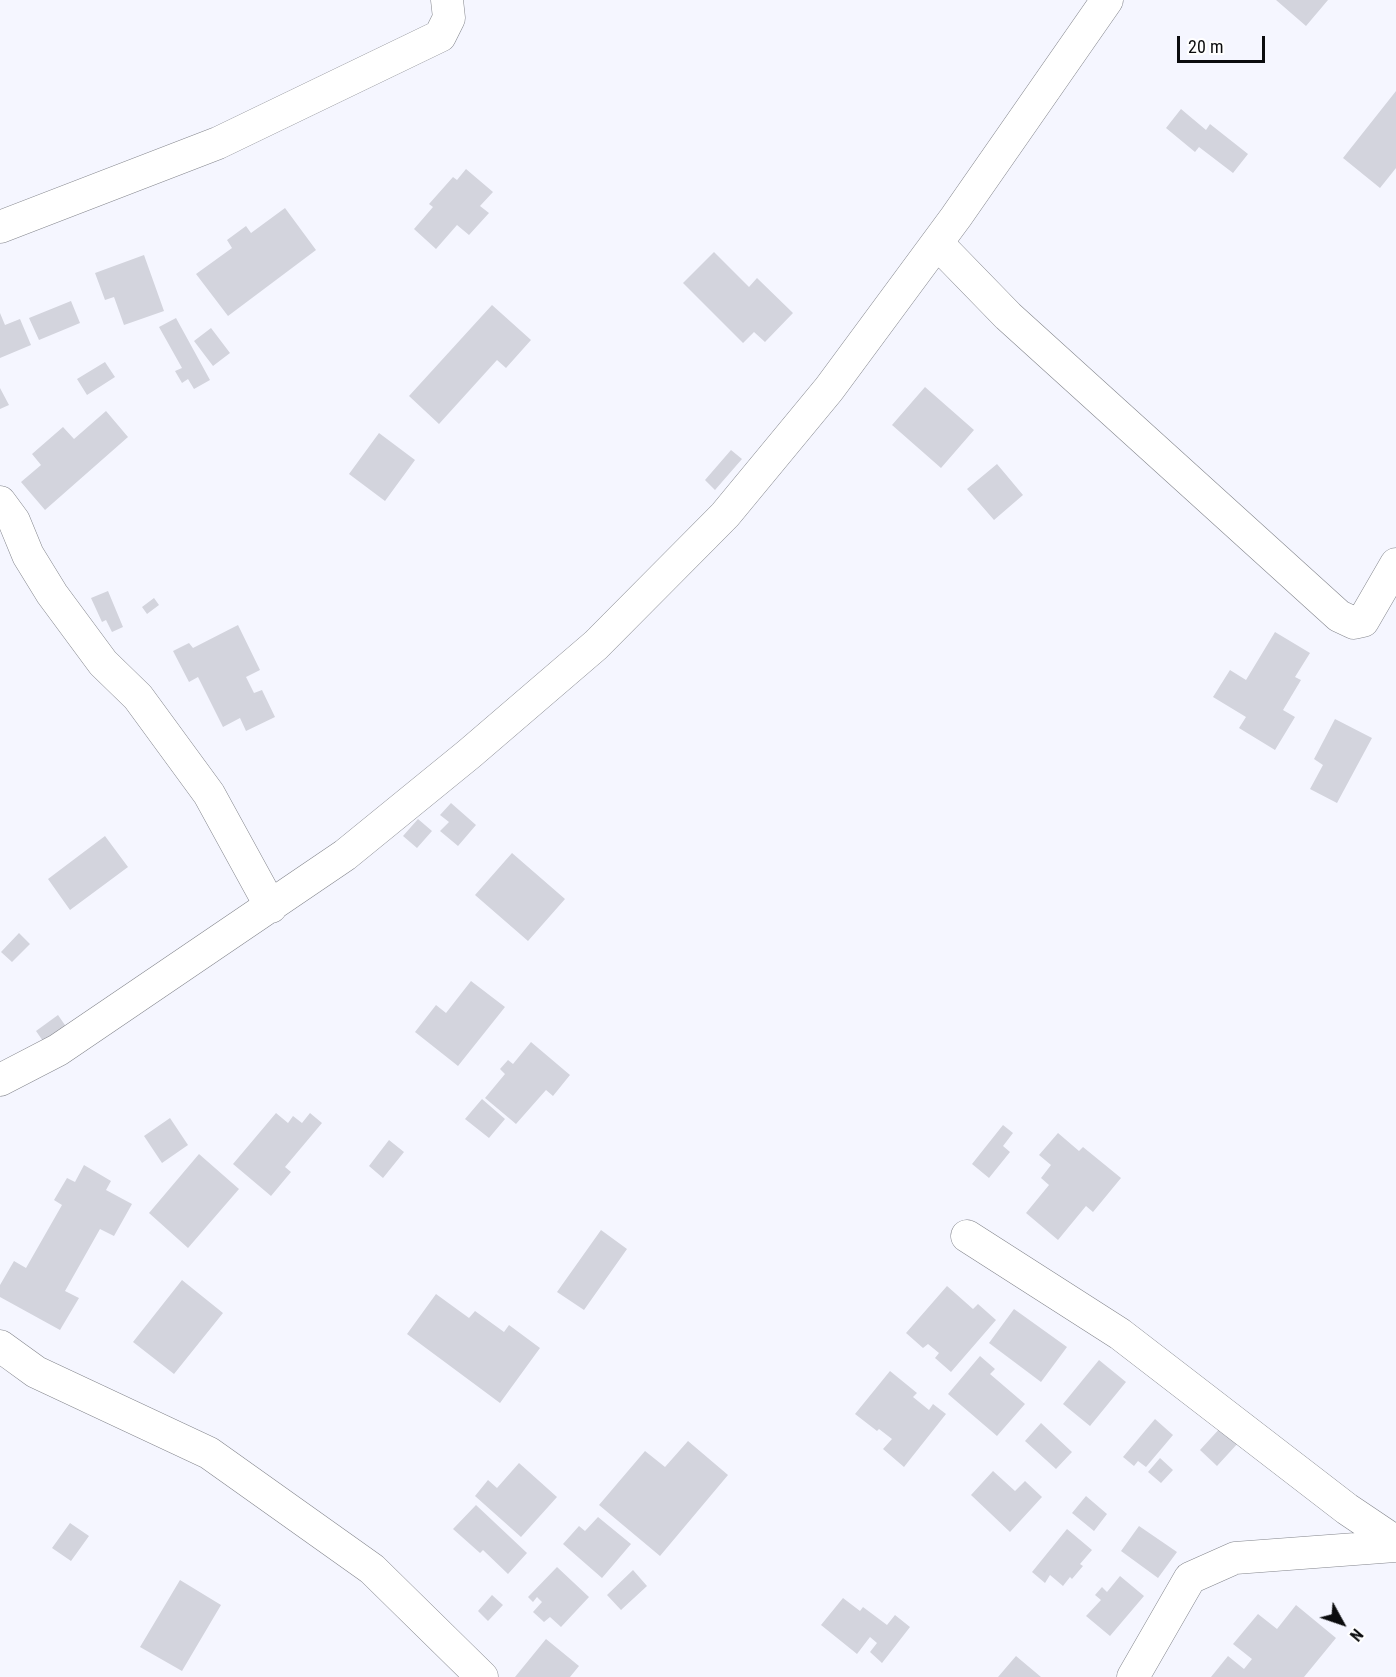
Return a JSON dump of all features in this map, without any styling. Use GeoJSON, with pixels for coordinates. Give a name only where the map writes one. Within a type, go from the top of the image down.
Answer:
{"type":"FeatureCollection","features":[{"type":"Feature","properties":{"kind":"street"},"geometry":{"type":"LineString","coordinates":[[0,227],[218,143],[440,36],[449,18],[447,0]]}},
{"type":"Feature","properties":{"kind":"street"},"geometry":{"type":"LineString","coordinates":[[0,1080],[58,1050],[345,855],[469,754],[596,645],[725,515],[830,389],[937,243],[1107,0]]}},
{"type":"Feature","properties":{"kind":"street"},"geometry":{"type":"LineString","coordinates":[[937,243],[1008,316],[1338,616],[1354,623],[1362,621],[1396,564]]}},
{"type":"Feature","properties":{"kind":"street"},"geometry":{"type":"LineString","coordinates":[[0,502],[14,521],[28,555],[52,594],[103,663],[138,697],[161,726],[209,794],[271,907]]}},
{"type":"Feature","properties":{"kind":"street"},"geometry":{"type":"LineString","coordinates":[[968,1236],[1120,1334],[1347,1509],[1396,1544]]}},
{"type":"Feature","properties":{"kind":"street"},"geometry":{"type":"LineString","coordinates":[[0,1346],[36,1371],[209,1453],[372,1569],[482,1677]]}},
{"type":"Feature","properties":{"kind":"street"},"geometry":{"type":"LineString","coordinates":[[1133,1677],[1190,1578],[1235,1558],[1396,1544]]}},
{"type":"Feature","properties":{"kind":"building"},"geometry":{"type":"Polygon","coordinates":[[[1276,0],[1328,0],[1306,26],[1276,0]]]}},
{"type":"Feature","properties":{"kind":"building"},"geometry":{"type":"Polygon","coordinates":[[[1396,91],[1396,168],[1380,188],[1343,158],[1396,91]]]}},
{"type":"Feature","properties":{"kind":"building"},"geometry":{"type":"Polygon","coordinates":[[[1181,109],[1206,130],[1210,124],[1248,154],[1233,173],[1199,147],[1195,152],[1166,128],[1181,109]]]}},
{"type":"Feature","properties":{"kind":"building"},"geometry":{"type":"Polygon","coordinates":[[[466,169],[493,192],[480,206],[489,213],[469,235],[457,225],[436,249],[414,229],[433,207],[429,204],[453,177],[457,180],[466,169]]]}},
{"type":"Feature","properties":{"kind":"building"},"geometry":{"type":"Polygon","coordinates":[[[285,208],[316,250],[228,316],[196,274],[232,248],[227,240],[246,226],[251,233],[285,208]]]}},
{"type":"Feature","properties":{"kind":"building"},"geometry":{"type":"Polygon","coordinates":[[[714,252],[749,287],[757,278],[793,313],[765,342],[754,332],[743,343],[683,283],[714,252]]]}},
{"type":"Feature","properties":{"kind":"building"},"geometry":{"type":"Polygon","coordinates":[[[144,255],[164,311],[124,325],[114,297],[105,300],[95,273],[144,255]]]}},
{"type":"Feature","properties":{"kind":"building"},"geometry":{"type":"Polygon","coordinates":[[[71,301],[80,323],[39,340],[29,318],[71,301]]]}},
{"type":"Feature","properties":{"kind":"building"},"geometry":{"type":"Polygon","coordinates":[[[492,305],[531,340],[506,368],[497,360],[439,424],[409,396],[492,305]]]}},
{"type":"Feature","properties":{"kind":"building"},"geometry":{"type":"Polygon","coordinates":[[[0,313],[5,325],[20,319],[31,345],[0,358],[0,313]]]}},
{"type":"Feature","properties":{"kind":"building"},"geometry":{"type":"Polygon","coordinates":[[[176,318],[210,380],[194,389],[188,379],[182,383],[175,371],[182,368],[159,327],[176,318]]]}},
{"type":"Feature","properties":{"kind":"building"},"geometry":{"type":"Polygon","coordinates":[[[211,328],[230,353],[213,366],[194,341],[211,328]]]}},
{"type":"Feature","properties":{"kind":"building"},"geometry":{"type":"Polygon","coordinates":[[[105,362],[115,377],[87,395],[77,379],[105,362]]]}},
{"type":"Feature","properties":{"kind":"building"},"geometry":{"type":"Polygon","coordinates":[[[925,387],[974,430],[941,468],[892,425],[925,387]]]}},
{"type":"Feature","properties":{"kind":"building"},"geometry":{"type":"Polygon","coordinates":[[[0,388],[9,405],[0,409],[0,388]]]}},
{"type":"Feature","properties":{"kind":"building"},"geometry":{"type":"Polygon","coordinates":[[[106,411],[128,437],[45,510],[21,482],[41,465],[32,454],[63,427],[74,439],[106,411]]]}},
{"type":"Feature","properties":{"kind":"building"},"geometry":{"type":"Polygon","coordinates":[[[379,433],[415,460],[385,501],[349,474],[379,433]]]}},
{"type":"Feature","properties":{"kind":"building"},"geometry":{"type":"Polygon","coordinates":[[[731,450],[742,459],[715,490],[705,480],[731,450]]]}},
{"type":"Feature","properties":{"kind":"building"},"geometry":{"type":"Polygon","coordinates":[[[997,464],[1023,495],[994,520],[967,489],[997,464]]]}},
{"type":"Feature","properties":{"kind":"building"},"geometry":{"type":"Polygon","coordinates":[[[108,591],[123,627],[112,632],[106,620],[102,622],[91,598],[108,591]]]}},
{"type":"Feature","properties":{"kind":"building"},"geometry":{"type":"Polygon","coordinates":[[[154,598],[159,605],[147,614],[142,607],[154,598]]]}},
{"type":"Feature","properties":{"kind":"building"},"geometry":{"type":"Polygon","coordinates":[[[238,625],[260,670],[246,677],[254,693],[262,690],[275,717],[246,731],[240,718],[223,727],[198,677],[189,682],[173,651],[189,643],[193,648],[238,625]]]}},
{"type":"Feature","properties":{"kind":"building"},"geometry":{"type":"Polygon","coordinates":[[[1275,632],[1310,653],[1295,677],[1301,680],[1283,710],[1295,717],[1275,750],[1239,728],[1246,717],[1213,697],[1230,670],[1246,680],[1275,632]]]}},
{"type":"Feature","properties":{"kind":"building"},"geometry":{"type":"Polygon","coordinates":[[[1335,719],[1372,738],[1337,803],[1310,789],[1323,765],[1314,759],[1335,719]]]}},
{"type":"Feature","properties":{"kind":"building"},"geometry":{"type":"Polygon","coordinates":[[[451,803],[476,825],[458,846],[440,831],[449,822],[440,815],[451,803]]]}},
{"type":"Feature","properties":{"kind":"building"},"geometry":{"type":"Polygon","coordinates":[[[418,819],[432,831],[417,848],[403,836],[418,819]]]}},
{"type":"Feature","properties":{"kind":"building"},"geometry":{"type":"Polygon","coordinates":[[[105,836],[128,867],[70,910],[48,879],[105,836]]]}},
{"type":"Feature","properties":{"kind":"building"},"geometry":{"type":"Polygon","coordinates":[[[512,853],[565,899],[528,941],[475,895],[512,853]]]}},
{"type":"Feature","properties":{"kind":"building"},"geometry":{"type":"Polygon","coordinates":[[[19,933],[30,944],[12,962],[1,952],[19,933]]]}},
{"type":"Feature","properties":{"kind":"building"},"geometry":{"type":"Polygon","coordinates":[[[471,981],[505,1007],[458,1066],[415,1032],[436,1005],[446,1013],[471,981]]]}},
{"type":"Feature","properties":{"kind":"building"},"geometry":{"type":"Polygon","coordinates":[[[58,1015],[67,1028],[45,1044],[36,1031],[58,1015]]]}},
{"type":"Feature","properties":{"kind":"building"},"geometry":{"type":"Polygon","coordinates":[[[531,1042],[570,1075],[553,1096],[546,1090],[516,1124],[485,1098],[505,1074],[500,1069],[508,1060],[513,1064],[531,1042]]]}},
{"type":"Feature","properties":{"kind":"building"},"geometry":{"type":"Polygon","coordinates":[[[482,1099],[505,1119],[489,1138],[465,1119],[482,1099]]]}},
{"type":"Feature","properties":{"kind":"building"},"geometry":{"type":"Polygon","coordinates":[[[276,1113],[288,1123],[293,1116],[302,1123],[310,1113],[322,1123],[285,1167],[291,1172],[271,1196],[233,1164],[276,1113]]]}},
{"type":"Feature","properties":{"kind":"building"},"geometry":{"type":"Polygon","coordinates":[[[170,1118],[188,1145],[162,1163],[144,1136],[170,1118]]]}},
{"type":"Feature","properties":{"kind":"building"},"geometry":{"type":"Polygon","coordinates":[[[1003,1125],[1013,1133],[1003,1146],[1010,1152],[989,1178],[972,1164],[1003,1125]]]}},
{"type":"Feature","properties":{"kind":"building"},"geometry":{"type":"Polygon","coordinates":[[[1058,1133],[1079,1151],[1083,1147],[1121,1178],[1093,1212],[1086,1206],[1058,1240],[1026,1213],[1049,1185],[1041,1178],[1051,1165],[1039,1155],[1058,1133]]]}},
{"type":"Feature","properties":{"kind":"building"},"geometry":{"type":"Polygon","coordinates":[[[389,1140],[404,1152],[383,1178],[369,1166],[389,1140]]]}},
{"type":"Feature","properties":{"kind":"building"},"geometry":{"type":"Polygon","coordinates":[[[199,1154],[239,1189],[188,1248],[149,1213],[199,1154]]]}},
{"type":"Feature","properties":{"kind":"building"},"geometry":{"type":"Polygon","coordinates":[[[84,1165],[111,1181],[106,1190],[132,1204],[114,1236],[100,1229],[65,1291],[79,1298],[60,1330],[0,1297],[0,1285],[14,1261],[26,1268],[62,1205],[54,1200],[67,1178],[75,1182],[84,1165]]]}},
{"type":"Feature","properties":{"kind":"building"},"geometry":{"type":"Polygon","coordinates":[[[601,1230],[627,1249],[584,1310],[557,1292],[601,1230]]]}},
{"type":"Feature","properties":{"kind":"building"},"geometry":{"type":"Polygon","coordinates":[[[182,1280],[223,1313],[174,1374],[133,1342],[182,1280]]]}},
{"type":"Feature","properties":{"kind":"building"},"geometry":{"type":"Polygon","coordinates":[[[947,1286],[973,1309],[978,1304],[996,1320],[951,1372],[935,1358],[939,1353],[928,1344],[923,1348],[906,1333],[947,1286]]]}},
{"type":"Feature","properties":{"kind":"building"},"geometry":{"type":"Polygon","coordinates":[[[436,1294],[469,1318],[475,1311],[504,1332],[509,1325],[540,1348],[500,1403],[407,1334],[436,1294]]]}},
{"type":"Feature","properties":{"kind":"building"},"geometry":{"type":"Polygon","coordinates":[[[1014,1309],[1067,1347],[1041,1382],[989,1343],[1014,1309]]]}},
{"type":"Feature","properties":{"kind":"building"},"geometry":{"type":"Polygon","coordinates":[[[980,1356],[995,1369],[990,1374],[1025,1404],[997,1436],[948,1394],[980,1356]]]}},
{"type":"Feature","properties":{"kind":"building"},"geometry":{"type":"Polygon","coordinates":[[[1099,1360],[1126,1382],[1090,1426],[1063,1404],[1099,1360]]]}},
{"type":"Feature","properties":{"kind":"building"},"geometry":{"type":"Polygon","coordinates":[[[890,1371],[917,1393],[913,1397],[929,1410],[933,1404],[946,1414],[904,1467],[883,1449],[892,1439],[855,1414],[890,1371]]]}},
{"type":"Feature","properties":{"kind":"building"},"geometry":{"type":"Polygon","coordinates":[[[1155,1419],[1173,1435],[1146,1467],[1138,1461],[1134,1466],[1123,1457],[1155,1419]]]}},
{"type":"Feature","properties":{"kind":"building"},"geometry":{"type":"Polygon","coordinates":[[[1041,1423],[1072,1452],[1056,1469],[1025,1441],[1041,1423]]]}},
{"type":"Feature","properties":{"kind":"building"},"geometry":{"type":"Polygon","coordinates":[[[1222,1426],[1239,1442],[1217,1466],[1200,1450],[1222,1426]]]}},
{"type":"Feature","properties":{"kind":"building"},"geometry":{"type":"Polygon","coordinates":[[[688,1441],[728,1475],[660,1556],[599,1505],[645,1451],[665,1467],[688,1441]]]}},
{"type":"Feature","properties":{"kind":"building"},"geometry":{"type":"Polygon","coordinates":[[[1160,1458],[1173,1470],[1161,1483],[1148,1472],[1160,1458]]]}},
{"type":"Feature","properties":{"kind":"building"},"geometry":{"type":"Polygon","coordinates":[[[519,1463],[557,1497],[521,1537],[475,1496],[488,1480],[497,1488],[519,1463]]]}},
{"type":"Feature","properties":{"kind":"building"},"geometry":{"type":"Polygon","coordinates":[[[993,1471],[1015,1491],[1025,1481],[1042,1497],[1010,1532],[971,1495],[993,1471]]]}},
{"type":"Feature","properties":{"kind":"building"},"geometry":{"type":"Polygon","coordinates":[[[1086,1496],[1107,1514],[1094,1531],[1072,1513],[1086,1496]]]}},
{"type":"Feature","properties":{"kind":"building"},"geometry":{"type":"Polygon","coordinates":[[[476,1505],[527,1553],[508,1574],[483,1550],[480,1553],[453,1529],[476,1505]]]}},
{"type":"Feature","properties":{"kind":"building"},"geometry":{"type":"Polygon","coordinates":[[[598,1517],[631,1544],[602,1578],[563,1544],[579,1526],[585,1531],[598,1517]]]}},
{"type":"Feature","properties":{"kind":"building"},"geometry":{"type":"Polygon","coordinates":[[[70,1523],[89,1536],[71,1561],[52,1548],[70,1523]]]}},
{"type":"Feature","properties":{"kind":"building"},"geometry":{"type":"Polygon","coordinates":[[[1139,1526],[1177,1552],[1158,1578],[1121,1551],[1139,1526]]]}},
{"type":"Feature","properties":{"kind":"building"},"geometry":{"type":"Polygon","coordinates":[[[1067,1529],[1092,1550],[1080,1564],[1083,1566],[1063,1586],[1050,1575],[1045,1583],[1032,1572],[1067,1529]]]}},
{"type":"Feature","properties":{"kind":"building"},"geometry":{"type":"Polygon","coordinates":[[[557,1567],[589,1597],[561,1627],[550,1617],[544,1622],[533,1612],[542,1602],[537,1597],[533,1602],[528,1597],[557,1567]]]}},
{"type":"Feature","properties":{"kind":"building"},"geometry":{"type":"Polygon","coordinates":[[[633,1570],[647,1586],[621,1610],[607,1595],[633,1570]]]}},
{"type":"Feature","properties":{"kind":"building"},"geometry":{"type":"Polygon","coordinates":[[[1120,1576],[1144,1596],[1110,1636],[1086,1616],[1101,1600],[1095,1595],[1102,1587],[1107,1592],[1120,1576]]]}},
{"type":"Feature","properties":{"kind":"building"},"geometry":{"type":"Polygon","coordinates":[[[180,1580],[221,1605],[182,1671],[140,1647],[180,1580]]]}},
{"type":"Feature","properties":{"kind":"building"},"geometry":{"type":"Polygon","coordinates":[[[492,1595],[503,1605],[488,1621],[478,1611],[492,1595]]]}},
{"type":"Feature","properties":{"kind":"building"},"geometry":{"type":"Polygon","coordinates":[[[843,1598],[860,1611],[863,1607],[887,1625],[895,1615],[910,1627],[882,1663],[870,1652],[877,1643],[870,1637],[857,1654],[821,1625],[843,1598]]]}},
{"type":"Feature","properties":{"kind":"building"},"geometry":{"type":"Polygon","coordinates":[[[1296,1605],[1336,1638],[1304,1677],[1211,1677],[1228,1656],[1244,1669],[1252,1659],[1233,1644],[1258,1614],[1277,1629],[1296,1605]]]}},
{"type":"Feature","properties":{"kind":"building"},"geometry":{"type":"Polygon","coordinates":[[[546,1639],[579,1666],[570,1677],[515,1677],[546,1639]]]}},
{"type":"Feature","properties":{"kind":"building"},"geometry":{"type":"Polygon","coordinates":[[[1016,1656],[1041,1677],[998,1677],[1016,1656]]]}}]}
